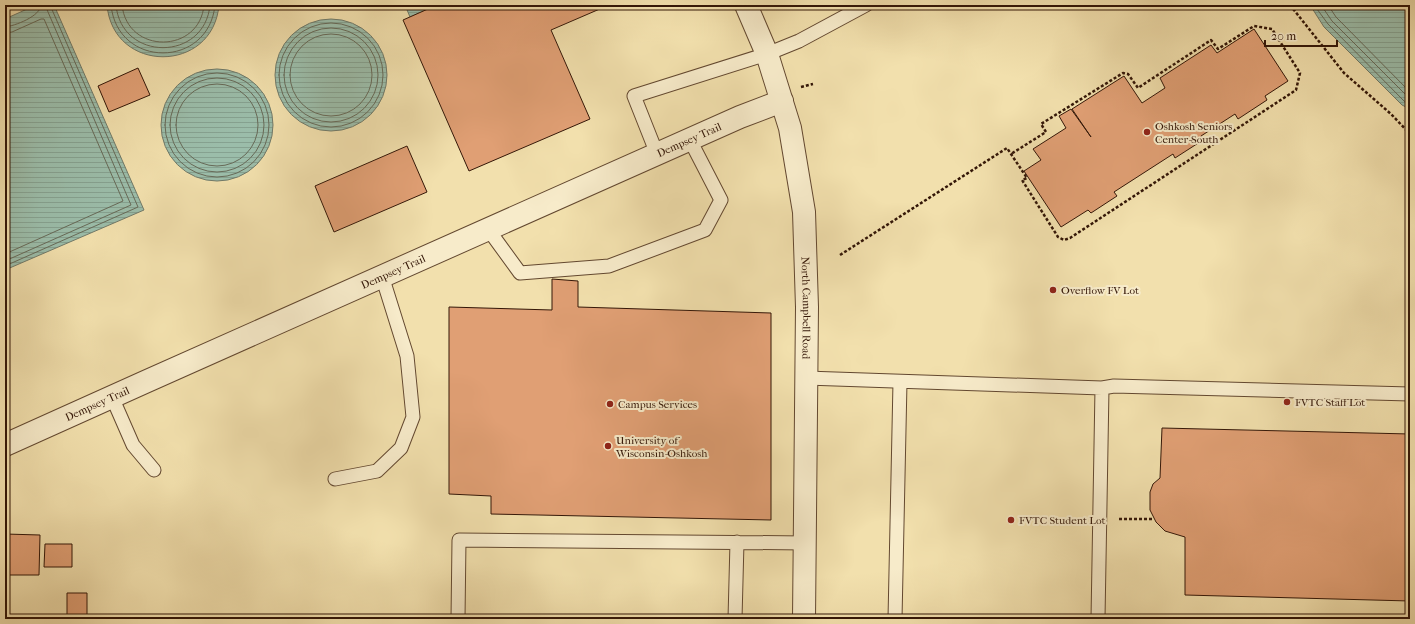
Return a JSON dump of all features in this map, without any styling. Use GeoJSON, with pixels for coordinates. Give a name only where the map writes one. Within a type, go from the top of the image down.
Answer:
{"type":"FeatureCollection","features":[{"type":"Feature","properties":{"kind":"street","name":"North Campbell Road"},"geometry":{"type":"LineString","coordinates":[[746,5],[767,54],[790,128],[804,212],[807,296],[806,543],[804,619]]}},
{"type":"Feature","properties":{"kind":"street","name":"Dempsey Trail"},"geometry":{"type":"LineString","coordinates":[[5,445],[657,154],[782,101]]}},
{"type":"Feature","properties":{"kind":"lane"},"geometry":{"type":"LineString","coordinates":[[657,154],[634,96],[767,54],[799,41],[866,5]]}},
{"type":"Feature","properties":{"kind":"lane"},"geometry":{"type":"LineString","coordinates":[[488,229],[520,273],[609,266],[705,230],[721,200],[690,140]]}},
{"type":"Feature","properties":{"kind":"lane"},"geometry":{"type":"LineString","coordinates":[[335,479],[378,470],[401,448],[413,417],[407,356],[382,276]]}},
{"type":"Feature","properties":{"kind":"lane"},"geometry":{"type":"LineString","coordinates":[[806,378],[1102,388],[1114,386],[1410,394]]}},
{"type":"Feature","properties":{"kind":"lane"},"geometry":{"type":"LineString","coordinates":[[895,619],[900,382]]}},
{"type":"Feature","properties":{"kind":"lane"},"geometry":{"type":"LineString","coordinates":[[1098,619],[1102,388]]}},
{"type":"Feature","properties":{"kind":"lane"},"geometry":{"type":"LineString","coordinates":[[112,397],[133,445],[154,470]]}},
{"type":"Feature","properties":{"kind":"lane"},"geometry":{"type":"LineString","coordinates":[[458,619],[460,540],[806,543]]}},
{"type":"Feature","properties":{"kind":"lane"},"geometry":{"type":"LineString","coordinates":[[736,619],[737,542]]}},
{"type":"Feature","properties":{"kind":"path"},"geometry":{"type":"LineString","coordinates":[[1290,5],[1344,73],[1391,114],[1410,134]]}},
{"type":"Feature","properties":{"kind":"path"},"geometry":{"type":"LineString","coordinates":[[840,255],[1007,148],[1011,154],[1027,178],[1022,180],[1058,237],[1064,240],[1070,238],[1296,90],[1300,73],[1272,29],[1254,26],[1218,49],[1211,40],[1138,88],[1128,74],[1123,73],[1064,112],[1041,124],[1046,132],[1011,154]]}},
{"type":"Feature","properties":{"kind":"path"},"geometry":{"type":"LineString","coordinates":[[1099,518],[1154,519]]}},
{"type":"Feature","properties":{"kind":"water"},"geometry":{"type":"Polygon","coordinates":[[[36,5],[54,5],[144,210],[5,270],[5,19],[36,5]]]}},
{"type":"Feature","properties":{"kind":"water"},"geometry":{"type":"Polygon","coordinates":[[[107,5],[219,5],[213,28],[200,44],[183,54],[163,57],[143,54],[126,44],[113,28],[107,5]]]}},
{"type":"Feature","properties":{"kind":"water"},"geometry":{"type":"Polygon","coordinates":[[[405,5],[437,5],[410,17],[405,5]]]}},
{"type":"Feature","properties":{"kind":"water"},"geometry":{"type":"Polygon","coordinates":[[[1310,5],[1410,5],[1410,109],[1402,105],[1324,27],[1310,5]]]}},
{"type":"Feature","properties":{"kind":"water"},"geometry":{"type":"Polygon","coordinates":[[[331,19],[353,23],[371,35],[383,53],[387,75],[383,97],[371,115],[353,127],[331,131],[309,127],[291,115],[279,97],[275,75],[279,53],[291,35],[309,23],[331,19]]]}},
{"type":"Feature","properties":{"kind":"water"},"geometry":{"type":"Polygon","coordinates":[[[217,69],[238,73],[257,85],[269,104],[273,125],[269,146],[257,165],[238,177],[217,181],[196,177],[177,165],[165,146],[161,125],[165,104],[177,85],[196,73],[217,69]]]}},
{"type":"Feature","properties":{"kind":"building"},"geometry":{"type":"Polygon","coordinates":[[[437,5],[609,5],[551,30],[590,119],[469,171],[403,20],[437,5]]]}},
{"type":"Feature","properties":{"kind":"building","name":"Oshkosh Seniors Center-South"},"geometry":{"type":"Polygon","coordinates":[[[1254,29],[1288,81],[1265,96],[1267,100],[1238,119],[1235,114],[1201,136],[1203,140],[1175,158],[1173,154],[1114,192],[1117,196],[1091,213],[1088,210],[1061,227],[1024,171],[1041,160],[1033,149],[1066,128],[1059,116],[1071,109],[1091,137],[1072,109],[1124,76],[1142,103],[1165,88],[1160,78],[1211,45],[1217,53],[1254,29]]]}},
{"type":"Feature","properties":{"kind":"building"},"geometry":{"type":"Polygon","coordinates":[[[138,68],[150,95],[109,112],[98,86],[138,68]]]}},
{"type":"Feature","properties":{"kind":"building"},"geometry":{"type":"Polygon","coordinates":[[[407,146],[427,192],[334,232],[315,186],[407,146]]]}},
{"type":"Feature","properties":{"kind":"building","name":"Campus Services"},"geometry":{"type":"Polygon","coordinates":[[[552,279],[578,281],[578,307],[771,313],[771,520],[491,514],[491,496],[449,494],[449,307],[552,310],[552,279]]]}},
{"type":"Feature","properties":{"kind":"building"},"geometry":{"type":"Polygon","coordinates":[[[1162,428],[1410,434],[1410,601],[1185,595],[1185,537],[1165,531],[1156,522],[1150,510],[1150,492],[1153,484],[1160,478],[1162,428]]]}},
{"type":"Feature","properties":{"kind":"building"},"geometry":{"type":"Polygon","coordinates":[[[5,534],[40,535],[39,575],[5,575],[5,534]]]}},
{"type":"Feature","properties":{"kind":"building"},"geometry":{"type":"Polygon","coordinates":[[[45,544],[72,544],[72,567],[44,567],[45,544]]]}},
{"type":"Feature","properties":{"kind":"building"},"geometry":{"type":"Polygon","coordinates":[[[67,593],[87,593],[87,615],[67,615],[67,593]]]}},
{"type":"Feature","properties":{"kind":"place","name":"Oshkosh Seniors Center-South"},"geometry":{"type":"Point","coordinates":[1147,132]}},
{"type":"Feature","properties":{"kind":"place","name":"Overflow FV Lot"},"geometry":{"type":"Point","coordinates":[1053,290]}},
{"type":"Feature","properties":{"kind":"place","name":"FVTC Staff Lot"},"geometry":{"type":"Point","coordinates":[1287,402]}},
{"type":"Feature","properties":{"kind":"place","name":"Campus Services"},"geometry":{"type":"Point","coordinates":[610,404]}},
{"type":"Feature","properties":{"kind":"place","name":"University of Wisconsin-Oshkosh"},"geometry":{"type":"Point","coordinates":[608,446]}},
{"type":"Feature","properties":{"kind":"place","name":"FVTC Student Lot"},"geometry":{"type":"Point","coordinates":[1011,520]}}]}
